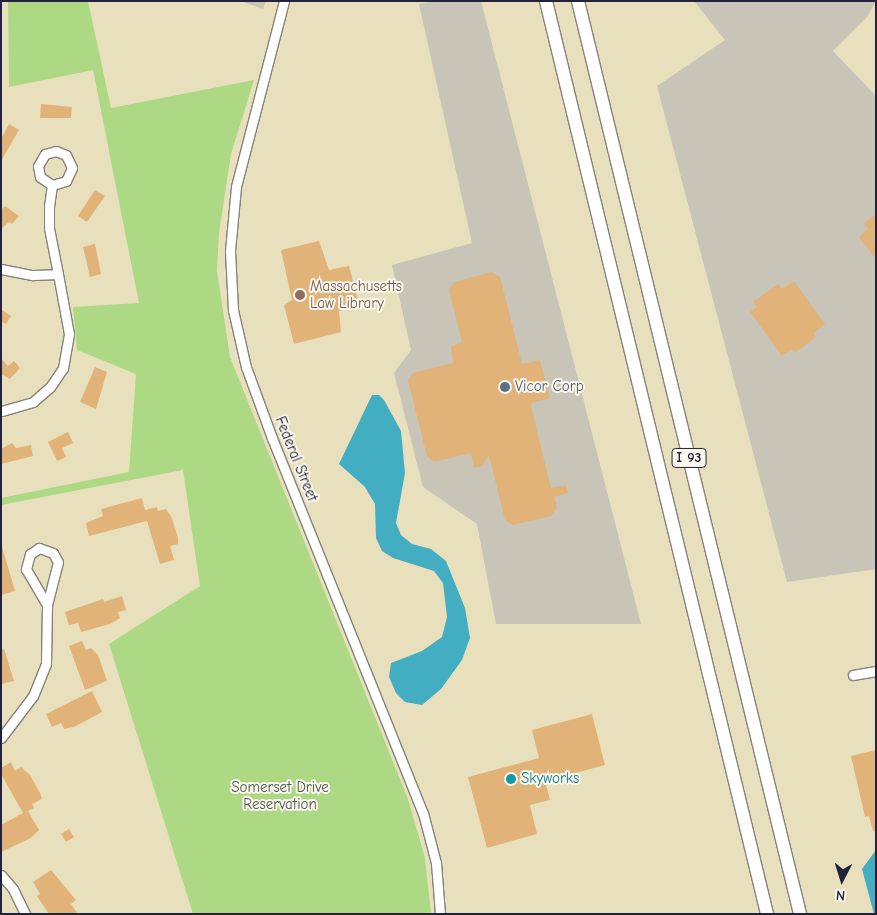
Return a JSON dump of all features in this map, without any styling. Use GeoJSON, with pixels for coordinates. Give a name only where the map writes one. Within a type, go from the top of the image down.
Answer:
{"type":"FeatureCollection","features":[{"type":"Feature","properties":{"kind":"highway","name":"I 93"},"geometry":{"type":"LineString","coordinates":[[546,1],[767,914]]}},
{"type":"Feature","properties":{"kind":"highway","name":"I 93"},"geometry":{"type":"LineString","coordinates":[[578,1],[800,914]]}},
{"type":"Feature","properties":{"kind":"street","name":"Federal Street"},"geometry":{"type":"LineString","coordinates":[[284,1],[236,187],[230,251],[233,310],[246,367],[263,414],[423,813],[436,863],[440,914]]}},
{"type":"Feature","properties":{"kind":"street"},"geometry":{"type":"LineString","coordinates":[[1,411],[22,406],[37,398],[50,387],[63,368],[69,334],[48,222],[52,185]]}},
{"type":"Feature","properties":{"kind":"street"},"geometry":{"type":"LineString","coordinates":[[1,269],[33,275],[58,274]]}},
{"type":"Feature","properties":{"kind":"street"},"geometry":{"type":"LineString","coordinates":[[1,738],[33,696],[43,677],[49,647],[47,605],[58,562],[49,550],[39,548],[30,554],[26,569],[31,582],[47,605]]}},
{"type":"Feature","properties":{"kind":"street"},"geometry":{"type":"LineString","coordinates":[[853,675],[876,671]]}},
{"type":"Feature","properties":{"kind":"street"},"geometry":{"type":"LineString","coordinates":[[1,876],[13,889],[25,914]]}},
{"type":"Feature","properties":{"kind":"shaded area"},"geometry":{"type":"Polygon","coordinates":[[[240,1],[266,1],[263,9],[240,1]]]}},
{"type":"Feature","properties":{"kind":"shaded area"},"geometry":{"type":"Polygon","coordinates":[[[434,1],[481,1],[641,624],[496,624],[477,524],[423,487],[394,373],[411,350],[392,265],[472,243],[419,4],[434,1]]]}},
{"type":"Feature","properties":{"kind":"shaded area"},"geometry":{"type":"Polygon","coordinates":[[[694,1],[876,1],[867,17],[833,51],[876,96],[876,569],[787,582],[657,86],[725,40],[694,1]]]}},
{"type":"Feature","properties":{"kind":"green space","name":"Somerset Drive Reservation"},"geometry":{"type":"Polygon","coordinates":[[[8,1],[88,1],[111,108],[254,80],[231,154],[219,233],[217,271],[230,357],[408,799],[425,858],[431,914],[193,914],[109,644],[200,586],[183,470],[1,505],[1,498],[129,472],[136,374],[77,350],[73,307],[139,303],[93,70],[9,87],[8,1]]]}},
{"type":"Feature","properties":{"kind":"water"},"geometry":{"type":"Polygon","coordinates":[[[372,395],[379,395],[384,400],[401,431],[405,473],[396,523],[401,535],[412,544],[431,549],[446,561],[465,608],[470,638],[462,660],[441,689],[422,705],[405,702],[396,693],[389,677],[391,663],[422,651],[442,637],[447,617],[443,583],[434,571],[393,558],[382,551],[376,538],[375,504],[365,487],[339,464],[372,395]]]}},
{"type":"Feature","properties":{"kind":"water"},"geometry":{"type":"Polygon","coordinates":[[[876,850],[876,914],[874,914],[862,869],[876,850]]]}},
{"type":"Feature","properties":{"kind":"building"},"geometry":{"type":"Polygon","coordinates":[[[41,104],[72,107],[71,118],[40,118],[41,104]]]}},
{"type":"Feature","properties":{"kind":"building"},"geometry":{"type":"Polygon","coordinates":[[[9,124],[19,130],[1,161],[1,139],[9,124]]]}},
{"type":"Feature","properties":{"kind":"building"},"geometry":{"type":"Polygon","coordinates":[[[95,190],[105,196],[87,222],[78,216],[95,190]]]}},
{"type":"Feature","properties":{"kind":"building"},"geometry":{"type":"Polygon","coordinates":[[[5,206],[19,216],[12,224],[9,222],[1,229],[1,210],[5,206]]]}},
{"type":"Feature","properties":{"kind":"building"},"geometry":{"type":"Polygon","coordinates":[[[876,214],[876,259],[859,237],[868,229],[864,223],[876,214]]]}},
{"type":"Feature","properties":{"kind":"building"},"geometry":{"type":"Polygon","coordinates":[[[319,241],[329,270],[349,266],[359,304],[339,311],[341,332],[294,344],[284,305],[292,300],[281,250],[319,241]]]}},
{"type":"Feature","properties":{"kind":"building"},"geometry":{"type":"Polygon","coordinates":[[[95,244],[101,274],[90,277],[83,247],[95,244]]]}},
{"type":"Feature","properties":{"kind":"building"},"geometry":{"type":"Polygon","coordinates":[[[492,272],[500,277],[522,364],[540,360],[550,398],[532,403],[531,406],[551,488],[566,485],[568,493],[554,497],[557,507],[551,516],[513,525],[505,520],[489,455],[482,466],[474,468],[471,453],[434,462],[427,456],[408,380],[413,373],[453,363],[451,347],[462,342],[449,290],[454,282],[492,272]]]}},
{"type":"Feature","properties":{"kind":"building"},"geometry":{"type":"Polygon","coordinates":[[[794,281],[825,324],[814,333],[816,337],[795,353],[792,349],[782,356],[750,312],[757,307],[753,302],[778,284],[782,289],[794,281]]]}},
{"type":"Feature","properties":{"kind":"building"},"geometry":{"type":"Polygon","coordinates":[[[1,309],[11,316],[6,324],[1,321],[1,309]]]}},
{"type":"Feature","properties":{"kind":"building"},"geometry":{"type":"Polygon","coordinates":[[[1,358],[8,366],[14,361],[20,368],[10,379],[1,374],[1,358]]]}},
{"type":"Feature","properties":{"kind":"building"},"geometry":{"type":"Polygon","coordinates":[[[95,367],[107,372],[96,409],[80,402],[95,367]]]}},
{"type":"Feature","properties":{"kind":"building"},"geometry":{"type":"Polygon","coordinates":[[[68,432],[73,443],[62,448],[66,457],[57,461],[48,442],[68,432]]]}},
{"type":"Feature","properties":{"kind":"building"},"geometry":{"type":"Polygon","coordinates":[[[12,443],[16,448],[31,445],[33,456],[1,464],[1,449],[12,443]]]}},
{"type":"Feature","properties":{"kind":"building"},"geometry":{"type":"Polygon","coordinates":[[[142,498],[145,510],[157,507],[158,511],[166,509],[172,518],[178,538],[178,544],[170,546],[174,560],[160,564],[147,521],[89,536],[86,523],[103,516],[101,509],[142,498]]]}},
{"type":"Feature","properties":{"kind":"building"},"geometry":{"type":"Polygon","coordinates":[[[1,543],[15,591],[1,595],[1,543]]]}},
{"type":"Feature","properties":{"kind":"building"},"geometry":{"type":"Polygon","coordinates":[[[122,596],[126,610],[118,612],[120,618],[110,624],[81,632],[78,623],[69,625],[65,612],[103,599],[104,602],[122,596]]]}},
{"type":"Feature","properties":{"kind":"building"},"geometry":{"type":"Polygon","coordinates":[[[82,641],[86,650],[91,648],[98,655],[107,681],[85,690],[69,646],[82,641]]]}},
{"type":"Feature","properties":{"kind":"building"},"geometry":{"type":"Polygon","coordinates":[[[4,649],[14,681],[1,684],[1,650],[4,649]]]}},
{"type":"Feature","properties":{"kind":"building"},"geometry":{"type":"Polygon","coordinates":[[[92,691],[102,712],[74,727],[64,729],[61,723],[52,727],[46,714],[92,691]]]}},
{"type":"Feature","properties":{"kind":"building","name":"Skyworks"},"geometry":{"type":"Polygon","coordinates":[[[592,714],[605,765],[545,781],[550,800],[530,805],[537,834],[487,848],[468,777],[539,758],[532,730],[592,714]]]}},
{"type":"Feature","properties":{"kind":"building"},"geometry":{"type":"Polygon","coordinates":[[[876,750],[876,831],[873,831],[869,816],[865,817],[851,756],[876,750]]]}},
{"type":"Feature","properties":{"kind":"building"},"geometry":{"type":"Polygon","coordinates":[[[11,762],[15,771],[21,767],[30,775],[40,793],[42,799],[32,804],[34,808],[28,811],[39,830],[31,838],[1,852],[1,825],[23,813],[1,774],[1,768],[11,762]]]}},
{"type":"Feature","properties":{"kind":"building"},"geometry":{"type":"Polygon","coordinates":[[[69,829],[74,837],[66,842],[61,834],[69,829]]]}},
{"type":"Feature","properties":{"kind":"building"},"geometry":{"type":"Polygon","coordinates":[[[51,870],[76,900],[71,904],[78,914],[49,914],[37,896],[40,894],[33,882],[51,870]]]}},
{"type":"Feature","properties":{"kind":"place","name":"Massachusetts Law Library"},"geometry":{"type":"Point","coordinates":[300,295]}},
{"type":"Feature","properties":{"kind":"place","name":"Vicor Corp"},"geometry":{"type":"Point","coordinates":[505,387]}},
{"type":"Feature","properties":{"kind":"place","name":"Skyworks"},"geometry":{"type":"Point","coordinates":[511,779]}}]}
